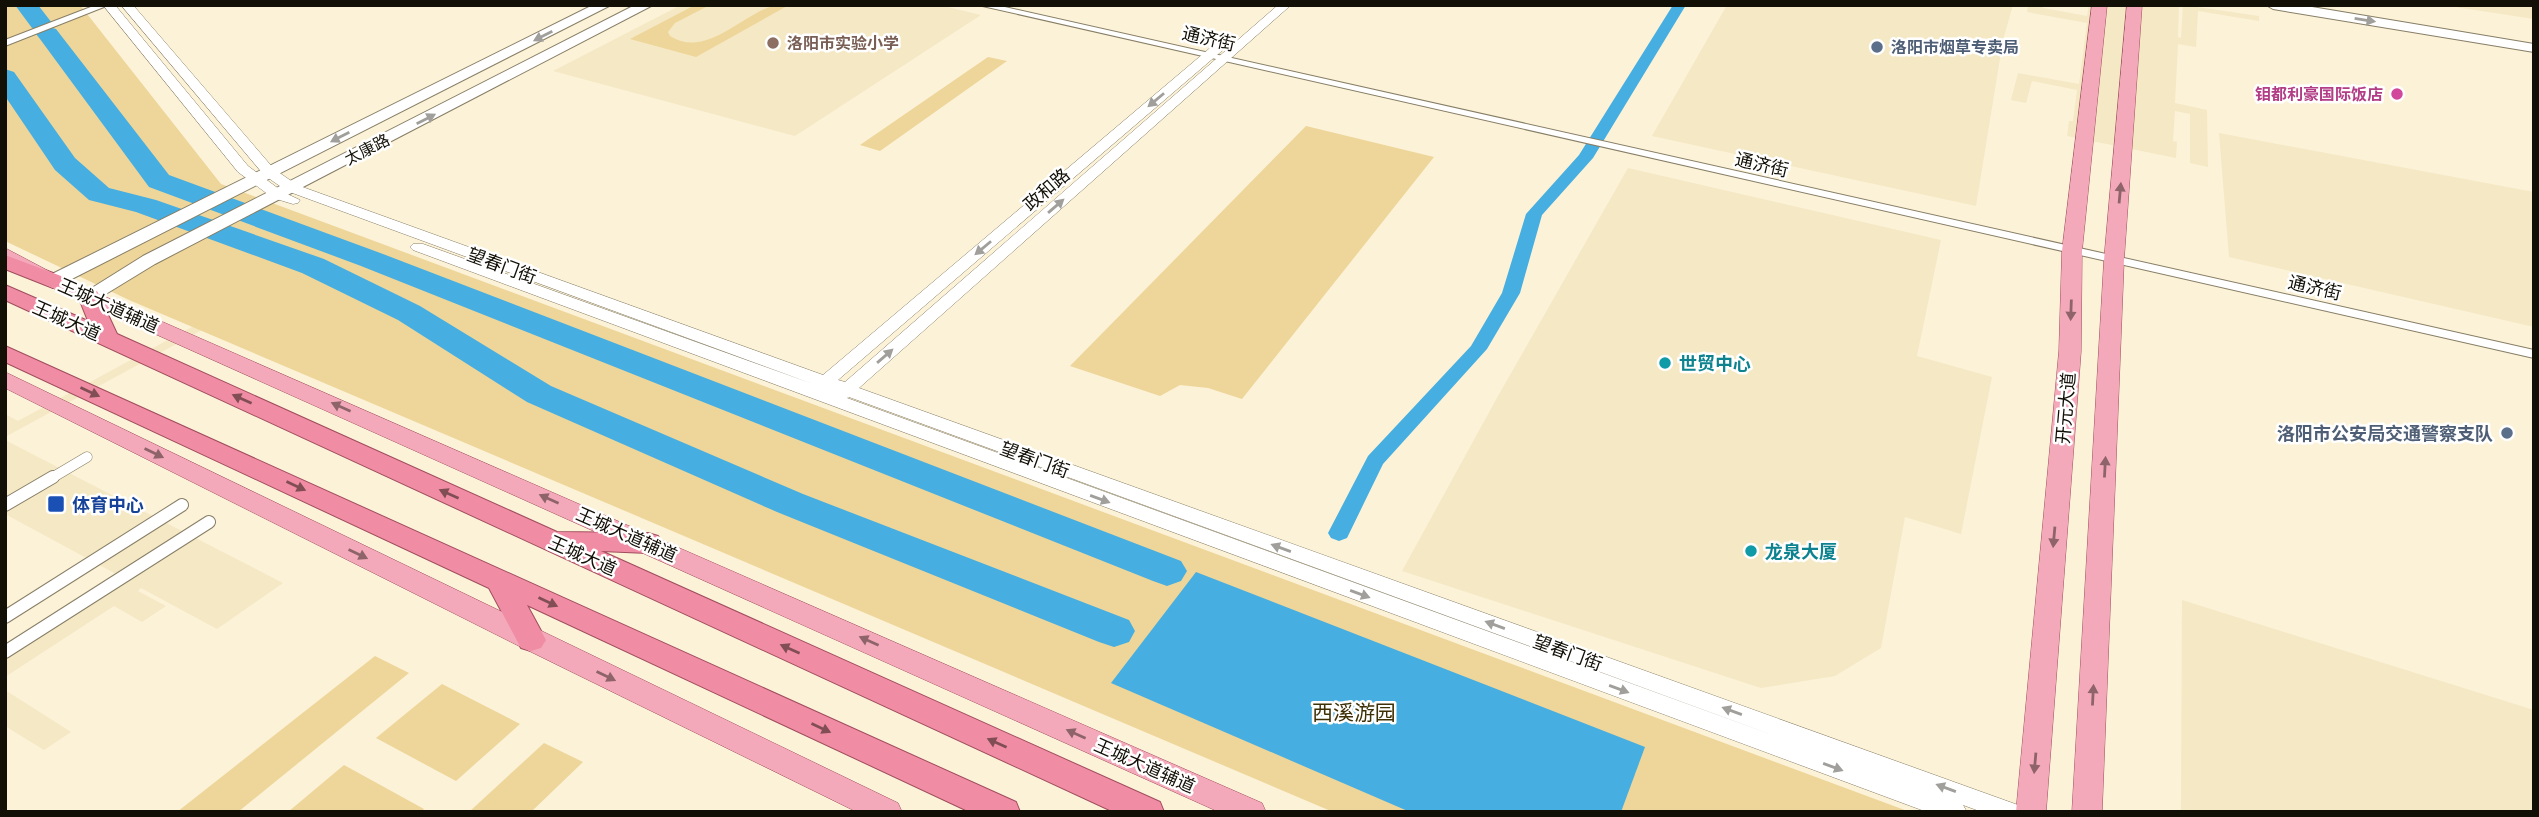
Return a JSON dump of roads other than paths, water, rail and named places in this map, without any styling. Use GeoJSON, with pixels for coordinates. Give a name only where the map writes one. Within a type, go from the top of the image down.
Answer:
{"type":"FeatureCollection","features":[{"type":"Feature","properties":{"kind":"highway"},"geometry":{"type":"LineString","coordinates":[[5,261],[53,281]]}},
{"type":"Feature","properties":{"kind":"highway","name":"王城大道"},"geometry":{"type":"LineString","coordinates":[[11,295],[1148,812]]}},
{"type":"Feature","properties":{"kind":"highway"},"geometry":{"type":"LineString","coordinates":[[89,296],[107,338]]}},
{"type":"Feature","properties":{"kind":"highway"},"geometry":{"type":"LineString","coordinates":[[5,353],[1004,812]]}},
{"type":"Feature","properties":{"kind":"highway"},"geometry":{"type":"LineString","coordinates":[[5,363],[43,370]]}},
{"type":"Feature","properties":{"kind":"highway"},"geometry":{"type":"LineString","coordinates":[[551,540],[648,543]]}},
{"type":"Feature","properties":{"kind":"highway"},"geometry":{"type":"LineString","coordinates":[[499,579],[531,640]]}},
{"type":"Feature","properties":{"kind":"main road","name":"太康路"},"geometry":{"type":"LineString","coordinates":[[53,281],[604,5]]}},
{"type":"Feature","properties":{"kind":"main road","name":"太康路"},"geometry":{"type":"LineString","coordinates":[[89,296],[149,260],[646,5]]}},
{"type":"Feature","properties":{"kind":"main road","name":"开元大道"},"geometry":{"type":"LineString","coordinates":[[2031,812],[2070,351],[2073,246],[2100,5]]}},
{"type":"Feature","properties":{"kind":"main road"},"geometry":{"type":"LineString","coordinates":[[2087,812],[2115,256],[2135,5]]}},
{"type":"Feature","properties":{"kind":"main road"},"geometry":{"type":"LineString","coordinates":[[2273,5],[2534,48]]}},
{"type":"Feature","properties":{"kind":"main road"},"geometry":{"type":"LineString","coordinates":[[2357,5],[2534,33]]}},
{"type":"Feature","properties":{"kind":"main road","name":"王城大道辅道"},"geometry":{"type":"LineString","coordinates":[[5,254],[53,281],[1251,812]]}},
{"type":"Feature","properties":{"kind":"main road"},"geometry":{"type":"LineString","coordinates":[[5,379],[531,640],[887,812]]}},
{"type":"Feature","properties":{"kind":"street"},"geometry":{"type":"LineString","coordinates":[[10,42],[107,5]]}},
{"type":"Feature","properties":{"kind":"street","name":"望春门街"},"geometry":{"type":"LineString","coordinates":[[107,5],[262,176],[285,191],[1955,812]]}},
{"type":"Feature","properties":{"kind":"street","name":"望春门街"},"geometry":{"type":"LineString","coordinates":[[127,5],[262,176]]}},
{"type":"Feature","properties":{"kind":"street","name":"通济街"},"geometry":{"type":"LineString","coordinates":[[982,5],[1219,55]]}},
{"type":"Feature","properties":{"kind":"street","name":"通济街"},"geometry":{"type":"LineString","coordinates":[[1011,5],[1545,130],[2073,246],[2534,354]]}},
{"type":"Feature","properties":{"kind":"street","name":"政和路"},"geometry":{"type":"LineString","coordinates":[[839,396],[1219,55],[1267,5]]}},
{"type":"Feature","properties":{"kind":"street","name":"政和路"},"geometry":{"type":"LineString","coordinates":[[818,388],[1219,55],[1285,5]]}},
{"type":"Feature","properties":{"kind":"street","name":"通济街"},"geometry":{"type":"LineString","coordinates":[[2115,256],[2534,345]]}},
{"type":"Feature","properties":{"kind":"street","name":"望春门街"},"geometry":{"type":"LineString","coordinates":[[839,396],[2010,812]]}},
{"type":"Feature","properties":{"kind":"street"},"geometry":{"type":"LineString","coordinates":[[5,505],[87,457]]}},
{"type":"Feature","properties":{"kind":"street"},"geometry":{"type":"LineString","coordinates":[[5,617],[182,505]]}},
{"type":"Feature","properties":{"kind":"street"},"geometry":{"type":"LineString","coordinates":[[5,652],[209,522]]}},
{"type":"Feature","properties":{"kind":"water"},"geometry":{"type":"Polygon","coordinates":[[[1196,572],[1645,747],[1621,812],[1410,812],[1111,683],[1196,572]]]}},
{"type":"Feature","properties":{"kind":"waterway"},"geometry":{"type":"LineString","coordinates":[[26,5],[40,23]]}},
{"type":"Feature","properties":{"kind":"waterway"},"geometry":{"type":"LineString","coordinates":[[1339,533],[1375,461],[1478,349],[1511,293],[1534,214],[1585,158],[1680,5]]}},
{"type":"Feature","properties":{"kind":"waterway"},"geometry":{"type":"LineString","coordinates":[[48,34],[159,181],[372,260],[1167,571]]}},
{"type":"Feature","properties":{"kind":"waterway"},"geometry":{"type":"LineString","coordinates":[[5,77],[65,164],[99,194],[146,206],[313,266],[409,313],[539,394],[790,503],[1114,631]]}},
{"type":"Feature","properties":{"kind":"place","name":"洛阳市实验小学"},"geometry":{"type":"Point","coordinates":[773,43]}},
{"type":"Feature","properties":{"kind":"place","name":"洛阳市烟草专卖局"},"geometry":{"type":"Point","coordinates":[1877,47]}},
{"type":"Feature","properties":{"kind":"place","name":"钼都利豪国际饭店"},"geometry":{"type":"Point","coordinates":[2397,94]}},
{"type":"Feature","properties":{"kind":"place","name":"世贸中心"},"geometry":{"type":"Point","coordinates":[1665,363]}},
{"type":"Feature","properties":{"kind":"place","name":"洛阳市公安局交通警察支队"},"geometry":{"type":"Point","coordinates":[2507,433]}},
{"type":"Feature","properties":{"kind":"place","name":"体育中心"},"geometry":{"type":"Point","coordinates":[56,504]}},
{"type":"Feature","properties":{"kind":"place","name":"龙泉大厦"},"geometry":{"type":"Point","coordinates":[1751,551]}},
{"type":"Feature","properties":{"kind":"park label","name":"西溪游园"},"geometry":{"type":"Point","coordinates":[1354,712]}}]}
